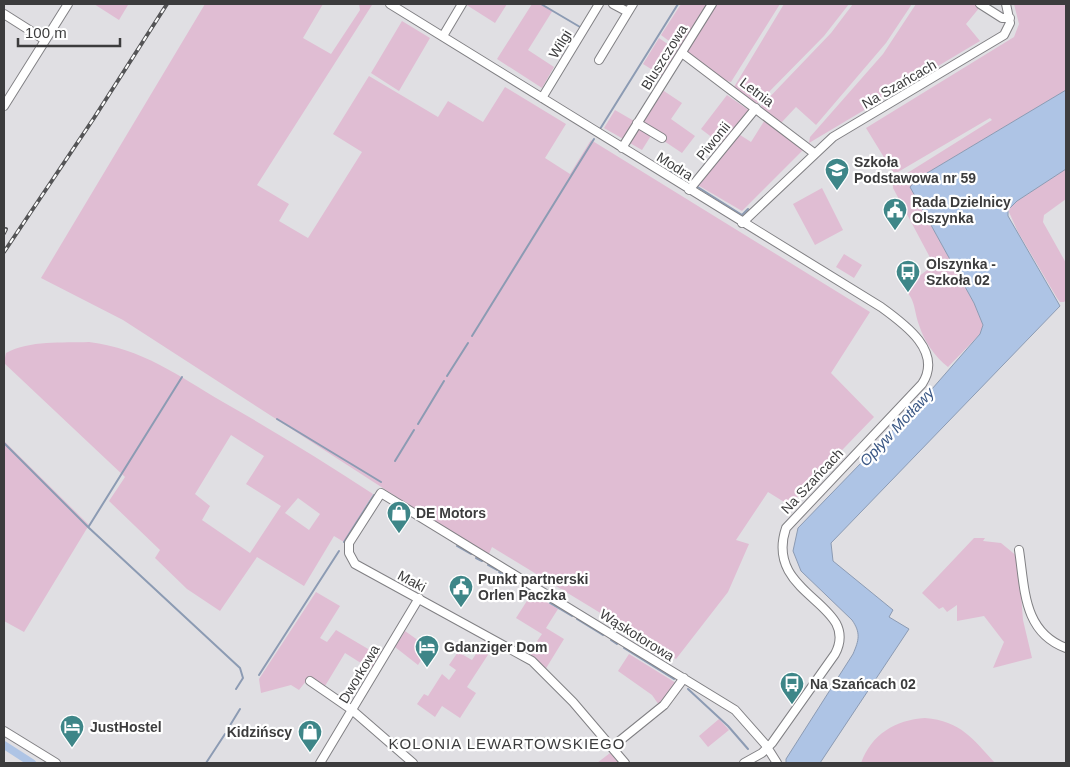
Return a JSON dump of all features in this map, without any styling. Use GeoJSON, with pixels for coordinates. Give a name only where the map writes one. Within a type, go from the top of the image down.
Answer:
{"type":"FeatureCollection","features":[{"type":"Feature","properties":{"kind":"street"},"geometry":{"type":"LineString","coordinates":[[4,106],[68,4]]}},
{"type":"Feature","properties":{"kind":"street","name":"Modra"},"geometry":{"type":"LineString","coordinates":[[390,4],[901,322],[923,346],[930,366]]}},
{"type":"Feature","properties":{"kind":"street"},"geometry":{"type":"LineString","coordinates":[[443,36],[462,4]]}},
{"type":"Feature","properties":{"kind":"street","name":"Wilgi"},"geometry":{"type":"LineString","coordinates":[[542,98],[599,4]]}},
{"type":"Feature","properties":{"kind":"street"},"geometry":{"type":"LineString","coordinates":[[614,4],[628,12]]}},
{"type":"Feature","properties":{"kind":"street"},"geometry":{"type":"LineString","coordinates":[[599,60],[633,4]]}},
{"type":"Feature","properties":{"kind":"street","name":"Bluszczowa"},"geometry":{"type":"LineString","coordinates":[[622,148],[712,4]]}},
{"type":"Feature","properties":{"kind":"street"},"geometry":{"type":"LineString","coordinates":[[980,4],[1002,18],[1010,18],[1006,4]]}},
{"type":"Feature","properties":{"kind":"street"},"geometry":{"type":"LineString","coordinates":[[4,14],[45,40]]}},
{"type":"Feature","properties":{"kind":"street","name":"Na Szańcach"},"geometry":{"type":"LineString","coordinates":[[742,223],[814,153],[833,138],[994,42],[1008,29],[1010,18]]}},
{"type":"Feature","properties":{"kind":"street","name":"Letnia"},"geometry":{"type":"LineString","coordinates":[[682,53],[814,153]]}},
{"type":"Feature","properties":{"kind":"street","name":"Piwonii"},"geometry":{"type":"LineString","coordinates":[[689,190],[756,108]]}},
{"type":"Feature","properties":{"kind":"street"},"geometry":{"type":"LineString","coordinates":[[637,123],[662,138]]}},
{"type":"Feature","properties":{"kind":"street","name":"Na Szańcach"},"geometry":{"type":"LineString","coordinates":[[768,748],[835,654],[841,636],[834,619],[799,585],[786,567],[782,543],[786,528],[922,384],[930,366]]}},
{"type":"Feature","properties":{"kind":"street","name":"Wąskotorowa"},"geometry":{"type":"LineString","coordinates":[[381,493],[735,710],[768,748],[777,763]]}},
{"type":"Feature","properties":{"kind":"street","name":"Maki"},"geometry":{"type":"LineString","coordinates":[[381,493],[349,543],[351,559],[354,564],[532,661],[573,702],[625,763]]}},
{"type":"Feature","properties":{"kind":"street"},"geometry":{"type":"LineString","coordinates":[[1019,550],[1026,602],[1036,627],[1042,634],[1066,648]]}},
{"type":"Feature","properties":{"kind":"street","name":"Dworkowa"},"geometry":{"type":"LineString","coordinates":[[320,763],[419,598]]}},
{"type":"Feature","properties":{"kind":"street"},"geometry":{"type":"LineString","coordinates":[[612,748],[664,705],[684,678]]}},
{"type":"Feature","properties":{"kind":"street"},"geometry":{"type":"LineString","coordinates":[[310,681],[352,710],[413,763]]}},
{"type":"Feature","properties":{"kind":"street"},"geometry":{"type":"LineString","coordinates":[[4,731],[56,763]]}},
{"type":"Feature","properties":{"kind":"street"},"geometry":{"type":"LineString","coordinates":[[744,763],[768,748]]}},
{"type":"Feature","properties":{"kind":"shaded area"},"geometry":{"type":"Polygon","coordinates":[[[94,4],[126,4],[128,5],[119,20],[94,4]]]}},
{"type":"Feature","properties":{"kind":"shaded area"},"geometry":{"type":"Polygon","coordinates":[[[205,4],[323,4],[303,38],[331,54],[360,10],[359,4],[372,5],[257,185],[289,204],[279,221],[308,238],[362,152],[333,134],[369,76],[438,117],[448,101],[483,122],[505,87],[566,124],[545,158],[570,174],[591,140],[870,312],[831,373],[874,417],[789,505],[768,492],[736,540],[749,544],[728,592],[676,659],[492,547],[488,556],[123,320],[41,278],[205,4]]]}},
{"type":"Feature","properties":{"kind":"shaded area"},"geometry":{"type":"Polygon","coordinates":[[[465,4],[507,4],[495,23],[465,4]]]}},
{"type":"Feature","properties":{"kind":"shaded area"},"geometry":{"type":"Polygon","coordinates":[[[532,4],[542,4],[553,10],[528,50],[554,67],[542,88],[497,59],[532,4]]]}},
{"type":"Feature","properties":{"kind":"shaded area"},"geometry":{"type":"Polygon","coordinates":[[[681,4],[709,4],[681,50],[661,35],[681,4]]]}},
{"type":"Feature","properties":{"kind":"shaded area"},"geometry":{"type":"Polygon","coordinates":[[[714,4],[780,4],[731,82],[724,80],[688,52],[687,48],[714,4]]]}},
{"type":"Feature","properties":{"kind":"shaded area"},"geometry":{"type":"Polygon","coordinates":[[[784,4],[849,4],[824,36],[757,104],[734,87],[784,4]]]}},
{"type":"Feature","properties":{"kind":"shaded area"},"geometry":{"type":"Polygon","coordinates":[[[853,4],[912,4],[886,43],[816,125],[796,107],[781,123],[760,107],[831,33],[853,4]]]}},
{"type":"Feature","properties":{"kind":"shaded area"},"geometry":{"type":"Polygon","coordinates":[[[916,4],[974,4],[980,7],[966,24],[980,41],[809,143],[810,137],[883,54],[916,4]]]}},
{"type":"Feature","properties":{"kind":"shaded area"},"geometry":{"type":"Polygon","coordinates":[[[1014,4],[1066,4],[1066,90],[917,179],[910,187],[974,303],[983,325],[980,334],[948,367],[934,354],[927,343],[921,331],[912,300],[903,288],[934,265],[893,188],[893,182],[992,120],[990,118],[898,172],[893,172],[866,128],[1014,37],[1019,24],[1014,4]]]}},
{"type":"Feature","properties":{"kind":"shaded area"},"geometry":{"type":"Polygon","coordinates":[[[402,21],[430,38],[399,91],[371,73],[402,21]]]}},
{"type":"Feature","properties":{"kind":"shaded area"},"geometry":{"type":"Polygon","coordinates":[[[659,38],[679,52],[664,77],[643,64],[659,38]]]}},
{"type":"Feature","properties":{"kind":"shaded area"},"geometry":{"type":"Polygon","coordinates":[[[661,89],[682,103],[671,119],[695,136],[682,153],[664,141],[665,139],[640,123],[661,89]]]}},
{"type":"Feature","properties":{"kind":"shaded area"},"geometry":{"type":"Polygon","coordinates":[[[727,95],[750,111],[722,145],[701,129],[727,95]]]}},
{"type":"Feature","properties":{"kind":"shaded area"},"geometry":{"type":"Polygon","coordinates":[[[615,110],[634,121],[625,140],[604,128],[615,110]]]}},
{"type":"Feature","properties":{"kind":"shaded area"},"geometry":{"type":"Polygon","coordinates":[[[766,118],[805,148],[742,211],[696,184],[737,133],[751,142],[766,118]]]}},
{"type":"Feature","properties":{"kind":"shaded area"},"geometry":{"type":"Polygon","coordinates":[[[640,128],[652,134],[642,150],[628,142],[636,129],[640,128]]]}},
{"type":"Feature","properties":{"kind":"shaded area"},"geometry":{"type":"Polygon","coordinates":[[[1066,169],[1066,199],[1044,215],[1043,222],[1066,263],[1066,300],[1060,302],[1018,232],[1008,210],[1017,201],[1066,169]]]}},
{"type":"Feature","properties":{"kind":"shaded area"},"geometry":{"type":"Polygon","coordinates":[[[822,188],[843,230],[815,245],[793,204],[822,188]]]}},
{"type":"Feature","properties":{"kind":"shaded area"},"geometry":{"type":"Polygon","coordinates":[[[844,254],[862,265],[854,278],[836,267],[844,254]]]}},
{"type":"Feature","properties":{"kind":"shaded area"},"geometry":{"type":"Polygon","coordinates":[[[89,342],[108,345],[159,364],[280,435],[373,494],[344,542],[334,536],[304,586],[257,557],[220,611],[187,589],[155,558],[160,550],[109,501],[125,477],[4,363],[6,353],[25,346],[46,343],[89,342]],[[231,435],[195,494],[210,506],[202,520],[250,553],[281,506],[246,484],[264,456],[231,435]],[[298,498],[285,513],[309,530],[320,514],[298,498]]]}},
{"type":"Feature","properties":{"kind":"shaded area"},"geometry":{"type":"Polygon","coordinates":[[[4,441],[89,525],[24,632],[4,621],[4,441]]]}},
{"type":"Feature","properties":{"kind":"shaded area"},"geometry":{"type":"Polygon","coordinates":[[[974,538],[985,538],[983,541],[1001,543],[1018,557],[1023,620],[1032,658],[993,668],[1004,642],[984,616],[957,621],[957,605],[947,612],[943,607],[939,609],[922,593],[974,538]]]}},
{"type":"Feature","properties":{"kind":"shaded area"},"geometry":{"type":"Polygon","coordinates":[[[316,592],[340,606],[320,638],[327,642],[336,630],[380,656],[372,670],[345,653],[325,686],[310,676],[299,690],[291,685],[261,693],[259,679],[316,592]]]}},
{"type":"Feature","properties":{"kind":"shaded area"},"geometry":{"type":"Polygon","coordinates":[[[532,593],[558,609],[546,628],[564,639],[545,670],[528,654],[542,634],[516,618],[532,593]]]}},
{"type":"Feature","properties":{"kind":"shaded area"},"geometry":{"type":"Polygon","coordinates":[[[405,631],[429,648],[418,665],[395,647],[405,631]]]}},
{"type":"Feature","properties":{"kind":"shaded area"},"geometry":{"type":"Polygon","coordinates":[[[486,639],[495,644],[467,687],[476,693],[460,718],[442,706],[435,717],[417,704],[424,694],[428,696],[442,674],[449,680],[456,670],[449,665],[458,652],[472,660],[486,639]]]}},
{"type":"Feature","properties":{"kind":"shaded area"},"geometry":{"type":"Polygon","coordinates":[[[629,654],[676,683],[659,705],[652,695],[618,671],[629,654]]]}},
{"type":"Feature","properties":{"kind":"shaded area"},"geometry":{"type":"Polygon","coordinates":[[[925,718],[957,727],[973,739],[995,763],[861,763],[871,744],[886,730],[894,725],[925,718]]]}},
{"type":"Feature","properties":{"kind":"shaded area"},"geometry":{"type":"Polygon","coordinates":[[[719,719],[729,730],[708,747],[699,736],[719,719]]]}},
{"type":"Feature","properties":{"kind":"shaded area"},"geometry":{"type":"Polygon","coordinates":[[[610,753],[619,763],[597,763],[610,753]]]}},
{"type":"Feature","properties":{"kind":"water","name":"Opływ Motławy"},"geometry":{"type":"Polygon","coordinates":[[[1066,90],[1066,169],[1017,201],[1008,210],[1008,216],[1060,306],[831,543],[833,561],[893,610],[889,617],[909,629],[820,763],[786,763],[786,759],[853,654],[858,637],[857,629],[852,620],[801,571],[793,551],[798,528],[925,397],[980,334],[983,325],[974,303],[910,187],[917,179],[1066,90]]]}},
{"type":"Feature","properties":{"kind":"waterway"},"geometry":{"type":"LineString","coordinates":[[541,4],[580,27]]}},
{"type":"Feature","properties":{"kind":"waterway"},"geometry":{"type":"LineString","coordinates":[[600,129],[678,4]]}},
{"type":"Feature","properties":{"kind":"waterway"},"geometry":{"type":"LineString","coordinates":[[472,336],[594,139]]}},
{"type":"Feature","properties":{"kind":"waterway"},"geometry":{"type":"LineString","coordinates":[[670,170],[689,182]]}},
{"type":"Feature","properties":{"kind":"waterway"},"geometry":{"type":"LineString","coordinates":[[696,186],[742,215],[748,209]]}},
{"type":"Feature","properties":{"kind":"waterway"},"geometry":{"type":"LineString","coordinates":[[447,376],[468,343]]}},
{"type":"Feature","properties":{"kind":"waterway"},"geometry":{"type":"LineString","coordinates":[[89,526],[182,377]]}},
{"type":"Feature","properties":{"kind":"waterway"},"geometry":{"type":"LineString","coordinates":[[418,424],[444,381]]}},
{"type":"Feature","properties":{"kind":"waterway"},"geometry":{"type":"LineString","coordinates":[[277,419],[381,482]]}},
{"type":"Feature","properties":{"kind":"waterway"},"geometry":{"type":"LineString","coordinates":[[395,461],[414,430]]}},
{"type":"Feature","properties":{"kind":"waterway"},"geometry":{"type":"LineString","coordinates":[[4,443],[88,527],[240,668],[243,678],[236,689]]}},
{"type":"Feature","properties":{"kind":"waterway"},"geometry":{"type":"LineString","coordinates":[[344,542],[374,495]]}},
{"type":"Feature","properties":{"kind":"waterway"},"geometry":{"type":"LineString","coordinates":[[457,546],[471,554]]}},
{"type":"Feature","properties":{"kind":"waterway"},"geometry":{"type":"LineString","coordinates":[[259,675],[339,551]]}},
{"type":"Feature","properties":{"kind":"waterway"},"geometry":{"type":"LineString","coordinates":[[476,558],[482,561]]}},
{"type":"Feature","properties":{"kind":"waterway"},"geometry":{"type":"LineString","coordinates":[[488,565],[497,570]]}},
{"type":"Feature","properties":{"kind":"waterway"},"geometry":{"type":"LineString","coordinates":[[499,572],[517,583]]}},
{"type":"Feature","properties":{"kind":"waterway"},"geometry":{"type":"LineString","coordinates":[[525,587],[542,598]]}},
{"type":"Feature","properties":{"kind":"waterway"},"geometry":{"type":"LineString","coordinates":[[550,603],[572,616]]}},
{"type":"Feature","properties":{"kind":"waterway"},"geometry":{"type":"LineString","coordinates":[[577,619],[603,635]]}},
{"type":"Feature","properties":{"kind":"waterway"},"geometry":{"type":"LineString","coordinates":[[611,640],[617,644]]}},
{"type":"Feature","properties":{"kind":"waterway"},"geometry":{"type":"LineString","coordinates":[[624,648],[674,679]]}},
{"type":"Feature","properties":{"kind":"waterway"},"geometry":{"type":"LineString","coordinates":[[688,689],[728,726],[748,749]]}},
{"type":"Feature","properties":{"kind":"waterway"},"geometry":{"type":"LineString","coordinates":[[229,727],[240,709]]}},
{"type":"Feature","properties":{"kind":"waterway"},"geometry":{"type":"LineString","coordinates":[[206,763],[225,734]]}},
{"type":"Feature","properties":{"kind":"waterway"},"geometry":{"type":"LineString","coordinates":[[4,745],[32,763]]}},
{"type":"Feature","properties":{"kind":"railway"},"geometry":{"type":"LineString","coordinates":[[4,252],[94,118],[167,4]]}},
{"type":"Feature","properties":{"kind":"railway"},"geometry":{"type":"LineString","coordinates":[[4,233],[6,229]]}},
{"type":"Feature","properties":{"kind":"place","name":"Szkoła Podstawowa nr 59"},"geometry":{"type":"Point","coordinates":[837,191]}},
{"type":"Feature","properties":{"kind":"place","name":"Rada Dzielnicy Olszynka"},"geometry":{"type":"Point","coordinates":[895,231]}},
{"type":"Feature","properties":{"kind":"place","name":"Olszynka - Szkoła 02"},"geometry":{"type":"Point","coordinates":[908,293]}},
{"type":"Feature","properties":{"kind":"place","name":"DE Motors"},"geometry":{"type":"Point","coordinates":[399,534]}},
{"type":"Feature","properties":{"kind":"place","name":"Punkt partnerski Orlen Paczka"},"geometry":{"type":"Point","coordinates":[461,608]}},
{"type":"Feature","properties":{"kind":"place","name":"Gdanziger Dom"},"geometry":{"type":"Point","coordinates":[427,668]}},
{"type":"Feature","properties":{"kind":"place","name":"Na Szańcach 02"},"geometry":{"type":"Point","coordinates":[792,705]}},
{"type":"Feature","properties":{"kind":"place","name":"JustHostel"},"geometry":{"type":"Point","coordinates":[72,748]}},
{"type":"Feature","properties":{"kind":"place","name":"Kidzińscy"},"geometry":{"type":"Point","coordinates":[310,753]}},
{"type":"Feature","properties":{"kind":"district","name":"KOLONIA LEWARTOWSKIEGO"},"geometry":{"type":"Point","coordinates":[507,744]}}]}
